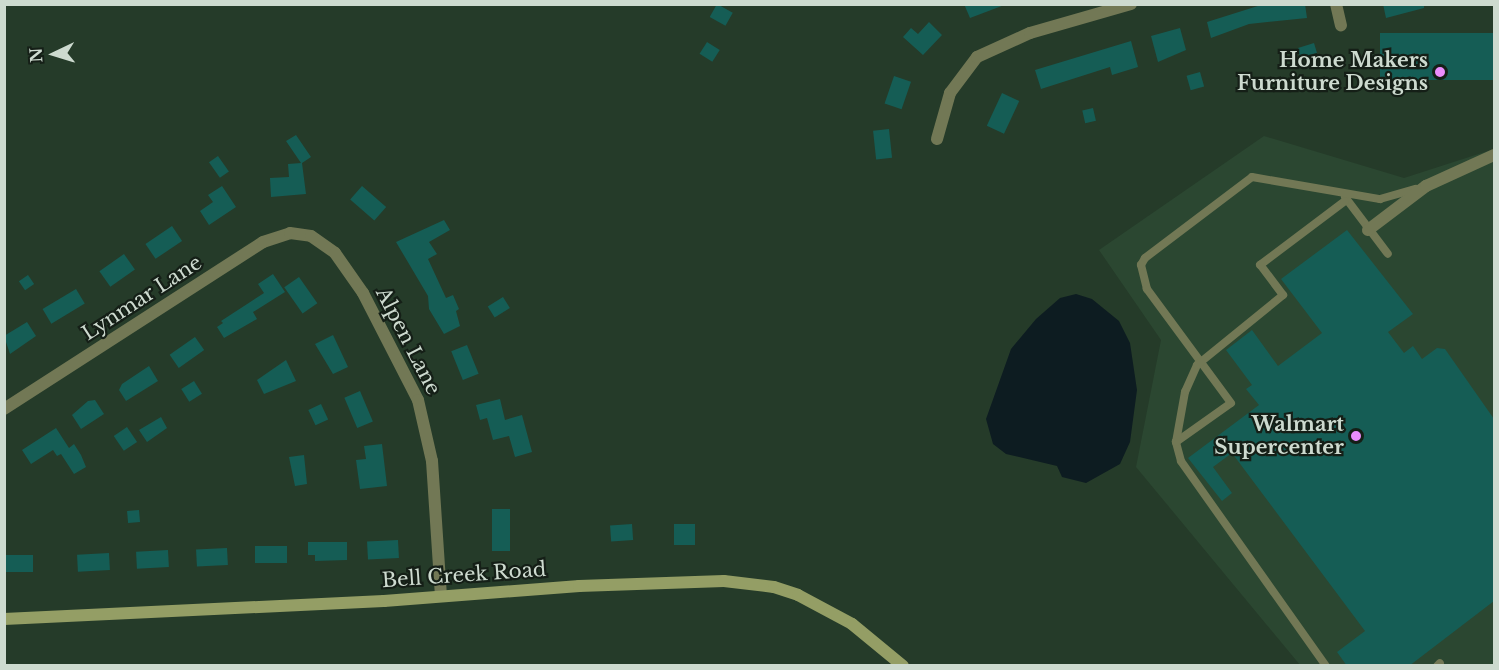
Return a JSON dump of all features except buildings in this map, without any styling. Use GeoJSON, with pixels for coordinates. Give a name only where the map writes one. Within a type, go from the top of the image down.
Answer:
{"type":"FeatureCollection","features":[{"type":"Feature","properties":{"kind":"street"},"geometry":{"type":"LineString","coordinates":[[938,139],[950,93],[977,57],[1030,33],[1131,4]]}},
{"type":"Feature","properties":{"kind":"street"},"geometry":{"type":"LineString","coordinates":[[1336,4],[1341,25]]}},
{"type":"Feature","properties":{"kind":"street"},"geometry":{"type":"LineString","coordinates":[[1368,230],[1426,186],[1494,155]]}},
{"type":"Feature","properties":{"kind":"street","name":"Lynmar Lane"},"geometry":{"type":"LineString","coordinates":[[4,410],[263,242],[290,233],[305,234]]}},
{"type":"Feature","properties":{"kind":"street","name":"Alpen Lane"},"geometry":{"type":"LineString","coordinates":[[305,234],[335,253],[363,293],[418,400],[432,461],[441,596]]}},
{"type":"Feature","properties":{"kind":"street","name":"Bell Creek Road"},"geometry":{"type":"LineString","coordinates":[[4,619],[441,596],[659,581],[749,583],[798,595],[823,607],[852,624],[903,666]]}},
{"type":"Feature","properties":{"kind":"lane"},"geometry":{"type":"LineString","coordinates":[[1176,442],[1231,403],[1147,289],[1141,265],[1145,258],[1252,177],[1345,197],[1380,199],[1426,186]]}},
{"type":"Feature","properties":{"kind":"lane"},"geometry":{"type":"LineString","coordinates":[[1345,197],[1388,254]]}},
{"type":"Feature","properties":{"kind":"lane"},"geometry":{"type":"LineString","coordinates":[[1326,666],[1180,461],[1176,442],[1185,392],[1199,362],[1283,295],[1260,265],[1345,197]]}},
{"type":"Feature","properties":{"kind":"shaded area"},"geometry":{"type":"Polygon","coordinates":[[[1264,136],[1404,178],[1494,149],[1494,665],[1300,665],[1136,467],[1161,340],[1099,250],[1264,136]]]}},
{"type":"Feature","properties":{"kind":"shaded area"},"geometry":{"type":"Polygon","coordinates":[[[1076,294],[1092,299],[1119,321],[1130,343],[1137,390],[1130,442],[1120,464],[1086,483],[1062,477],[1057,466],[1006,454],[993,444],[986,419],[1011,349],[1036,319],[1060,298],[1076,294]]]}},
{"type":"Feature","properties":{"kind":"place","name":"Home Makers Furniture Designs"},"geometry":{"type":"Point","coordinates":[1440,72]}},
{"type":"Feature","properties":{"kind":"place","name":"Walmart Supercenter"},"geometry":{"type":"Point","coordinates":[1356,436]}}]}
